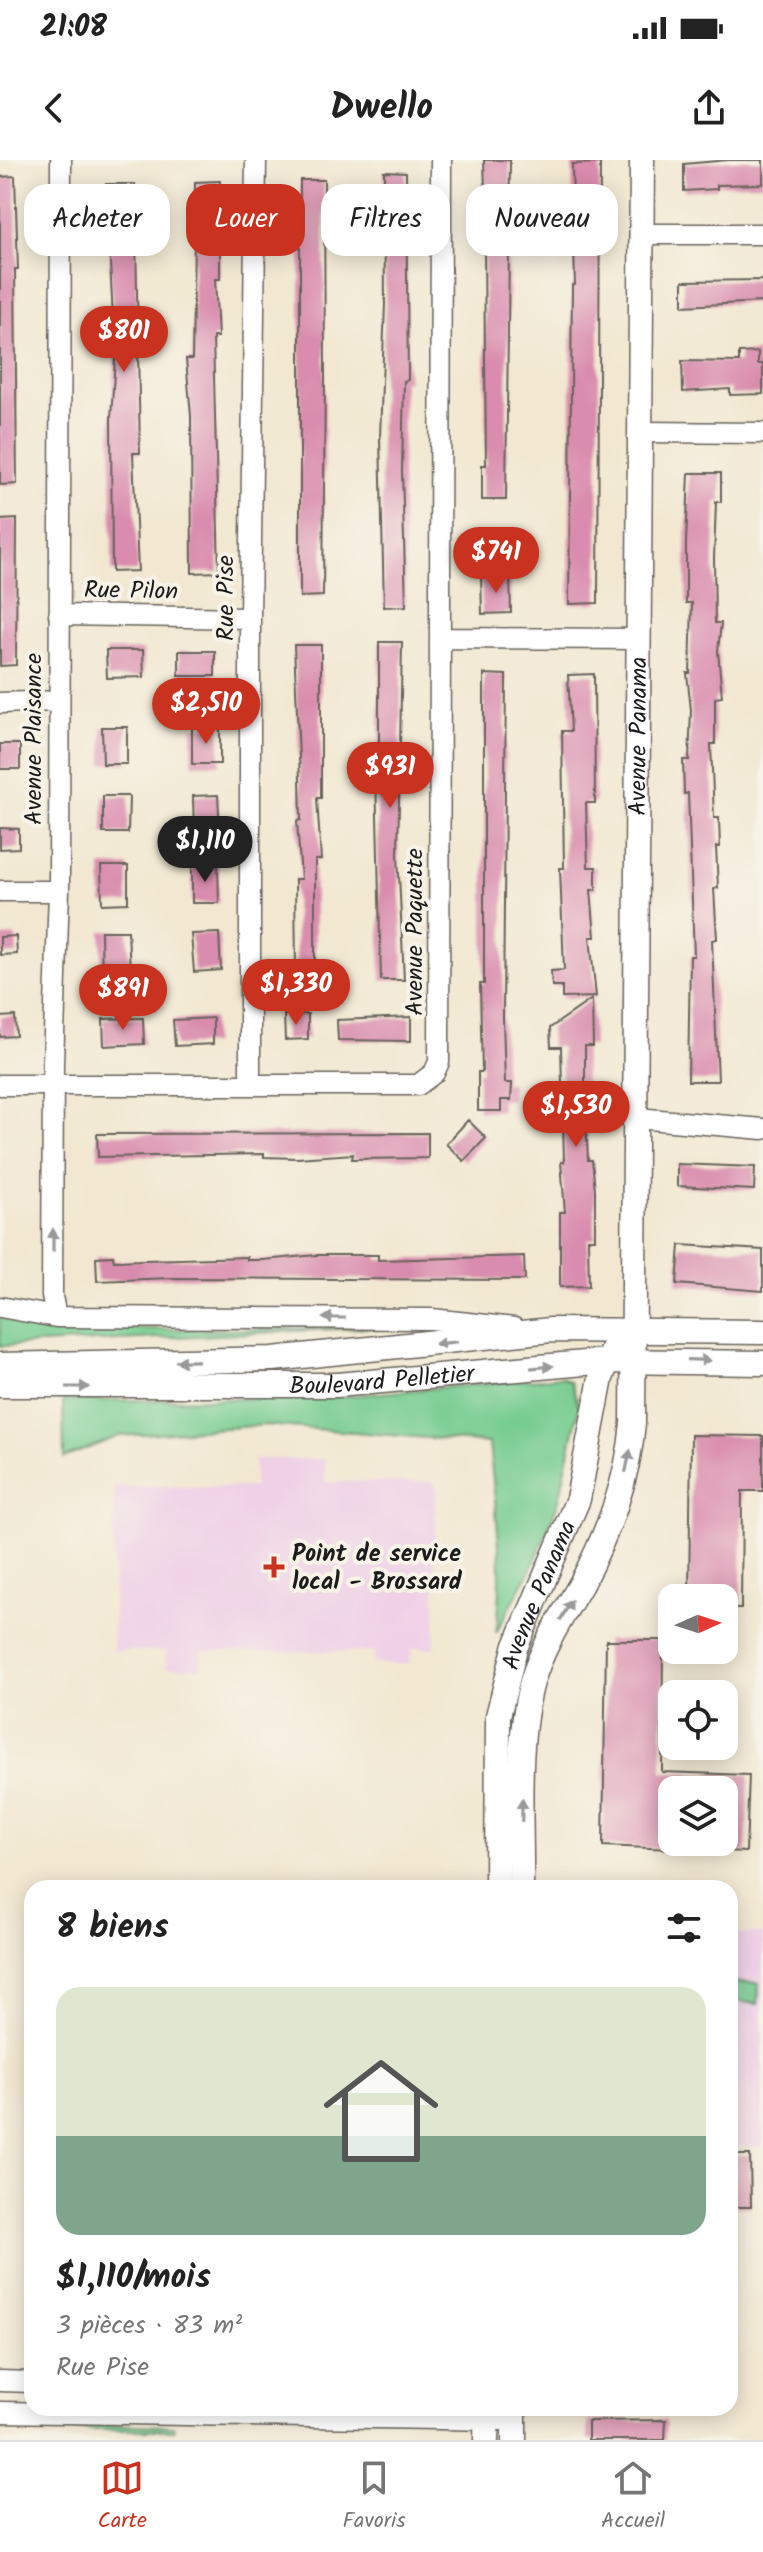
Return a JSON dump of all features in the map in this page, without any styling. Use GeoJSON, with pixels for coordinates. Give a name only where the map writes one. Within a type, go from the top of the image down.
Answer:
{"type":"FeatureCollection","features":[{"type":"Feature","properties":{"kind":"street","name":"Avenue Plaisance"},"geometry":{"type":"LineString","coordinates":[[56,1317],[52,1296],[53,1085],[59,891],[61,160]]}},
{"type":"Feature","properties":{"kind":"street","name":"Rue Pise"},"geometry":{"type":"LineString","coordinates":[[250,1084],[250,618],[256,160]]}},
{"type":"Feature","properties":{"kind":"street","name":"Avenue Paquette"},"geometry":{"type":"LineString","coordinates":[[0,1085],[418,1085],[434,1073],[439,1062],[441,160]]}},
{"type":"Feature","properties":{"kind":"street","name":"Avenue Panama"},"geometry":{"type":"LineString","coordinates":[[521,1880],[523,1768],[530,1692],[542,1656],[606,1536],[630,1451],[635,1360],[629,1324],[637,1118],[642,160]]}},
{"type":"Feature","properties":{"kind":"street"},"geometry":{"type":"LineString","coordinates":[[640,234],[763,234]]}},
{"type":"Feature","properties":{"kind":"street"},"geometry":{"type":"LineString","coordinates":[[641,432],[763,433]]}},
{"type":"Feature","properties":{"kind":"street","name":"Rue Pilon"},"geometry":{"type":"LineString","coordinates":[[59,615],[250,618]]}},
{"type":"Feature","properties":{"kind":"street"},"geometry":{"type":"LineString","coordinates":[[442,638],[639,639]]}},
{"type":"Feature","properties":{"kind":"street"},"geometry":{"type":"LineString","coordinates":[[0,703],[59,701]]}},
{"type":"Feature","properties":{"kind":"street"},"geometry":{"type":"LineString","coordinates":[[0,891],[59,891]]}},
{"type":"Feature","properties":{"kind":"street"},"geometry":{"type":"LineString","coordinates":[[637,1118],[763,1129]]}},
{"type":"Feature","properties":{"kind":"street","name":"Boulevard Pelletier"},"geometry":{"type":"LineString","coordinates":[[0,1307],[56,1317],[432,1319],[551,1330]]}},
{"type":"Feature","properties":{"kind":"street","name":"Avenue Panama"},"geometry":{"type":"LineString","coordinates":[[497,1880],[498,1716],[515,1648],[578,1499],[607,1361],[629,1324]]}},
{"type":"Feature","properties":{"kind":"street","name":"Boulevard Pelletier"},"geometry":{"type":"LineString","coordinates":[[0,1365],[273,1359],[629,1324],[763,1332]]}},
{"type":"Feature","properties":{"kind":"street","name":"Boulevard Pelletier"},"geometry":{"type":"LineString","coordinates":[[0,1385],[337,1385],[607,1361],[763,1363]]}},
{"type":"Feature","properties":{"kind":"street"},"geometry":{"type":"LineString","coordinates":[[0,2381],[24,2382]]}},
{"type":"Feature","properties":{"kind":"street"},"geometry":{"type":"LineString","coordinates":[[0,2412],[24,2413]]}},
{"type":"Feature","properties":{"kind":"street"},"geometry":{"type":"LineString","coordinates":[[177,2416],[514,2423]]}},
{"type":"Feature","properties":{"kind":"shaded area","name":"Point de service local - Brossard"},"geometry":{"type":"Polygon","coordinates":[[[254,1459],[325,1459],[325,1482],[435,1482],[435,1648],[411,1648],[410,1664],[374,1664],[374,1652],[202,1651],[201,1668],[166,1668],[166,1651],[113,1651],[114,1486],[254,1487],[254,1459]]]}},
{"type":"Feature","properties":{"kind":"shaded area"},"geometry":{"type":"Polygon","coordinates":[[[738,1933],[763,1934],[763,2147],[738,2146],[738,1933]]]}},
{"type":"Feature","properties":{"kind":"green space"},"geometry":{"type":"Polygon","coordinates":[[[0,1315],[53,1327],[220,1330],[377,1327],[0,1346],[0,1315]]]}},
{"type":"Feature","properties":{"kind":"green space"},"geometry":{"type":"Polygon","coordinates":[[[562,1377],[571,1382],[579,1407],[559,1500],[535,1561],[496,1633],[500,1562],[489,1443],[266,1425],[119,1436],[64,1458],[63,1401],[325,1398],[562,1377]]]}},
{"type":"Feature","properties":{"kind":"green space"},"geometry":{"type":"Polygon","coordinates":[[[738,1982],[759,1983],[758,2004],[738,2001],[738,1982]]]}},
{"type":"Feature","properties":{"kind":"green space"},"geometry":{"type":"Polygon","coordinates":[[[0,2423],[174,2426],[175,2430],[0,2430],[0,2423]]]}},
{"type":"Feature","properties":{"kind":"building"},"geometry":{"type":"Polygon","coordinates":[[[484,160],[510,160],[510,184],[485,184],[484,160]]]}},
{"type":"Feature","properties":{"kind":"building"},"geometry":{"type":"Polygon","coordinates":[[[763,160],[763,184],[717,185],[717,189],[684,191],[684,164],[763,160]]]}},
{"type":"Feature","properties":{"kind":"building"},"geometry":{"type":"Polygon","coordinates":[[[600,163],[600,184],[572,184],[572,164],[600,163]]]}},
{"type":"Feature","properties":{"kind":"building"},"geometry":{"type":"Polygon","coordinates":[[[384,171],[406,172],[406,184],[384,184],[384,171]]]}},
{"type":"Feature","properties":{"kind":"building"},"geometry":{"type":"Polygon","coordinates":[[[15,176],[17,484],[0,485],[0,177],[15,176]]]}},
{"type":"Feature","properties":{"kind":"building"},"geometry":{"type":"Polygon","coordinates":[[[300,180],[324,180],[324,184],[321,184],[321,256],[324,256],[325,377],[323,596],[300,597],[300,256],[305,256],[305,184],[300,184],[300,180]]]}},
{"type":"Feature","properties":{"kind":"building"},"geometry":{"type":"Polygon","coordinates":[[[220,181],[220,184],[195,184],[220,181]]]}},
{"type":"Feature","properties":{"kind":"building"},"geometry":{"type":"Polygon","coordinates":[[[110,256],[136,256],[140,453],[133,453],[138,571],[112,572],[111,418],[115,358],[110,256]]]}},
{"type":"Feature","properties":{"kind":"building"},"geometry":{"type":"Polygon","coordinates":[[[194,256],[220,256],[220,279],[215,279],[218,337],[213,337],[219,572],[192,573],[191,416],[186,359],[192,359],[194,256]]]}},
{"type":"Feature","properties":{"kind":"building"},"geometry":{"type":"Polygon","coordinates":[[[385,256],[407,256],[408,380],[404,381],[402,471],[406,606],[384,607],[380,437],[385,256]]]}},
{"type":"Feature","properties":{"kind":"building"},"geometry":{"type":"Polygon","coordinates":[[[484,256],[509,256],[506,500],[482,500],[482,465],[486,465],[484,256]]]}},
{"type":"Feature","properties":{"kind":"building"},"geometry":{"type":"Polygon","coordinates":[[[574,256],[600,256],[598,603],[569,604],[572,285],[575,285],[574,256]]]}},
{"type":"Feature","properties":{"kind":"building"},"geometry":{"type":"Polygon","coordinates":[[[763,280],[763,302],[683,306],[683,281],[763,280]]]}},
{"type":"Feature","properties":{"kind":"building"},"geometry":{"type":"Polygon","coordinates":[[[758,352],[758,364],[763,364],[763,394],[730,395],[730,389],[683,392],[682,361],[739,362],[739,353],[758,352]]]}},
{"type":"Feature","properties":{"kind":"building"},"geometry":{"type":"Polygon","coordinates":[[[689,473],[721,473],[721,502],[716,502],[714,558],[715,623],[721,623],[718,651],[722,697],[715,698],[715,744],[711,744],[714,818],[719,818],[720,847],[716,847],[718,888],[714,889],[717,939],[712,940],[718,1081],[688,1081],[690,956],[694,956],[688,793],[684,794],[683,760],[689,760],[691,710],[687,673],[690,673],[692,603],[686,603],[689,473]]]}},
{"type":"Feature","properties":{"kind":"building"},"geometry":{"type":"Polygon","coordinates":[[[17,519],[16,665],[0,666],[0,520],[17,519]]]}},
{"type":"Feature","properties":{"kind":"building"},"geometry":{"type":"Polygon","coordinates":[[[510,576],[511,613],[482,614],[481,577],[510,576]]]}},
{"type":"Feature","properties":{"kind":"building"},"geometry":{"type":"Polygon","coordinates":[[[379,642],[402,642],[398,854],[404,980],[381,980],[376,774],[379,774],[379,642]]]}},
{"type":"Feature","properties":{"kind":"building"},"geometry":{"type":"Polygon","coordinates":[[[294,645],[321,645],[321,798],[317,798],[321,860],[315,860],[315,973],[296,973],[295,879],[301,879],[297,821],[301,820],[294,645]]]}},
{"type":"Feature","properties":{"kind":"building"},"geometry":{"type":"Polygon","coordinates":[[[106,650],[143,650],[144,677],[107,678],[106,650]]]}},
{"type":"Feature","properties":{"kind":"building"},"geometry":{"type":"Polygon","coordinates":[[[179,651],[215,651],[215,676],[179,676],[179,651]]]}},
{"type":"Feature","properties":{"kind":"building"},"geometry":{"type":"Polygon","coordinates":[[[484,674],[506,675],[503,1018],[505,1083],[512,1083],[511,1100],[501,1100],[501,1111],[478,1111],[478,1072],[482,1072],[480,984],[484,984],[484,674]]]}},
{"type":"Feature","properties":{"kind":"building"},"geometry":{"type":"Polygon","coordinates":[[[594,674],[595,803],[586,803],[588,867],[596,867],[596,890],[591,890],[595,937],[590,937],[596,997],[562,998],[562,986],[552,986],[551,971],[564,970],[560,868],[564,868],[562,731],[571,731],[568,675],[594,674]]]}},
{"type":"Feature","properties":{"kind":"building"},"geometry":{"type":"Polygon","coordinates":[[[102,727],[127,727],[127,764],[103,764],[102,727]]]}},
{"type":"Feature","properties":{"kind":"building"},"geometry":{"type":"Polygon","coordinates":[[[192,727],[220,727],[220,764],[192,764],[192,727]]]}},
{"type":"Feature","properties":{"kind":"building"},"geometry":{"type":"Polygon","coordinates":[[[0,744],[20,744],[20,769],[0,769],[0,744]]]}},
{"type":"Feature","properties":{"kind":"building"},"geometry":{"type":"Polygon","coordinates":[[[218,795],[220,832],[194,833],[193,796],[218,795]]]}},
{"type":"Feature","properties":{"kind":"building"},"geometry":{"type":"Polygon","coordinates":[[[103,796],[129,796],[128,833],[103,833],[103,796]]]}},
{"type":"Feature","properties":{"kind":"building"},"geometry":{"type":"Polygon","coordinates":[[[0,828],[19,829],[19,848],[0,849],[0,828]]]}},
{"type":"Feature","properties":{"kind":"building"},"geometry":{"type":"Polygon","coordinates":[[[218,864],[219,903],[192,903],[192,865],[218,864]]]}},
{"type":"Feature","properties":{"kind":"building"},"geometry":{"type":"Polygon","coordinates":[[[101,866],[128,866],[128,903],[102,904],[101,866]]]}},
{"type":"Feature","properties":{"kind":"building"},"geometry":{"type":"Polygon","coordinates":[[[101,931],[128,931],[130,971],[122,971],[123,984],[102,985],[101,931]]]}},
{"type":"Feature","properties":{"kind":"building"},"geometry":{"type":"Polygon","coordinates":[[[219,933],[221,970],[194,972],[191,934],[219,933]]]}},
{"type":"Feature","properties":{"kind":"building"},"geometry":{"type":"Polygon","coordinates":[[[16,936],[17,954],[0,955],[0,937],[16,936]]]}},
{"type":"Feature","properties":{"kind":"building"},"geometry":{"type":"Polygon","coordinates":[[[592,999],[593,1046],[585,1046],[585,1098],[588,1160],[592,1160],[595,1190],[595,1239],[588,1239],[589,1286],[560,1287],[560,1212],[565,1212],[561,1162],[564,1162],[561,1047],[551,1047],[550,1028],[592,999]]]}},
{"type":"Feature","properties":{"kind":"building"},"geometry":{"type":"Polygon","coordinates":[[[308,1014],[308,1039],[285,1040],[284,1015],[308,1014]]]}},
{"type":"Feature","properties":{"kind":"building"},"geometry":{"type":"Polygon","coordinates":[[[15,1016],[16,1036],[0,1037],[0,1017],[15,1016]]]}},
{"type":"Feature","properties":{"kind":"building"},"geometry":{"type":"Polygon","coordinates":[[[411,1017],[411,1041],[338,1040],[337,1020],[411,1017]]]}},
{"type":"Feature","properties":{"kind":"building"},"geometry":{"type":"Polygon","coordinates":[[[143,1018],[144,1044],[104,1046],[103,1019],[143,1018]]]}},
{"type":"Feature","properties":{"kind":"building"},"geometry":{"type":"Polygon","coordinates":[[[213,1018],[213,1044],[175,1046],[173,1020],[213,1018]]]}},
{"type":"Feature","properties":{"kind":"building"},"geometry":{"type":"Polygon","coordinates":[[[468,1120],[486,1138],[464,1161],[446,1144],[468,1120]]]}},
{"type":"Feature","properties":{"kind":"building"},"geometry":{"type":"Polygon","coordinates":[[[428,1133],[428,1158],[352,1159],[353,1154],[297,1158],[264,1157],[264,1154],[98,1157],[97,1134],[428,1133]]]}},
{"type":"Feature","properties":{"kind":"building"},"geometry":{"type":"Polygon","coordinates":[[[677,1164],[755,1167],[754,1190],[677,1186],[677,1164]]]}},
{"type":"Feature","properties":{"kind":"building"},"geometry":{"type":"Polygon","coordinates":[[[680,1245],[763,1250],[763,1291],[677,1284],[680,1245]]]}},
{"type":"Feature","properties":{"kind":"building"},"geometry":{"type":"Polygon","coordinates":[[[317,1255],[378,1255],[378,1260],[524,1256],[525,1280],[170,1278],[97,1281],[96,1257],[113,1256],[114,1261],[247,1257],[247,1260],[263,1260],[317,1255]]]}},
{"type":"Feature","properties":{"kind":"building"},"geometry":{"type":"Polygon","coordinates":[[[691,1435],[763,1436],[763,1491],[742,1491],[741,1609],[738,1609],[738,1584],[689,1584],[691,1435]]]}},
{"type":"Feature","properties":{"kind":"building"},"geometry":{"type":"Polygon","coordinates":[[[606,1640],[658,1640],[658,1664],[663,1664],[663,1680],[658,1680],[658,1760],[662,1760],[662,1772],[749,1775],[746,1852],[738,1852],[738,1776],[658,1776],[658,1848],[603,1846],[606,1640]]]}},
{"type":"Feature","properties":{"kind":"building"},"geometry":{"type":"Polygon","coordinates":[[[738,2155],[750,2155],[751,2207],[738,2207],[738,2155]]]}},
{"type":"Feature","properties":{"kind":"building"},"geometry":{"type":"Polygon","coordinates":[[[666,2420],[665,2440],[588,2440],[588,2421],[666,2420]]]}},
{"type":"Feature","properties":{"kind":"place","name":"Point de service local - Brossard"},"geometry":{"type":"Point","coordinates":[274,1567]}}]}
